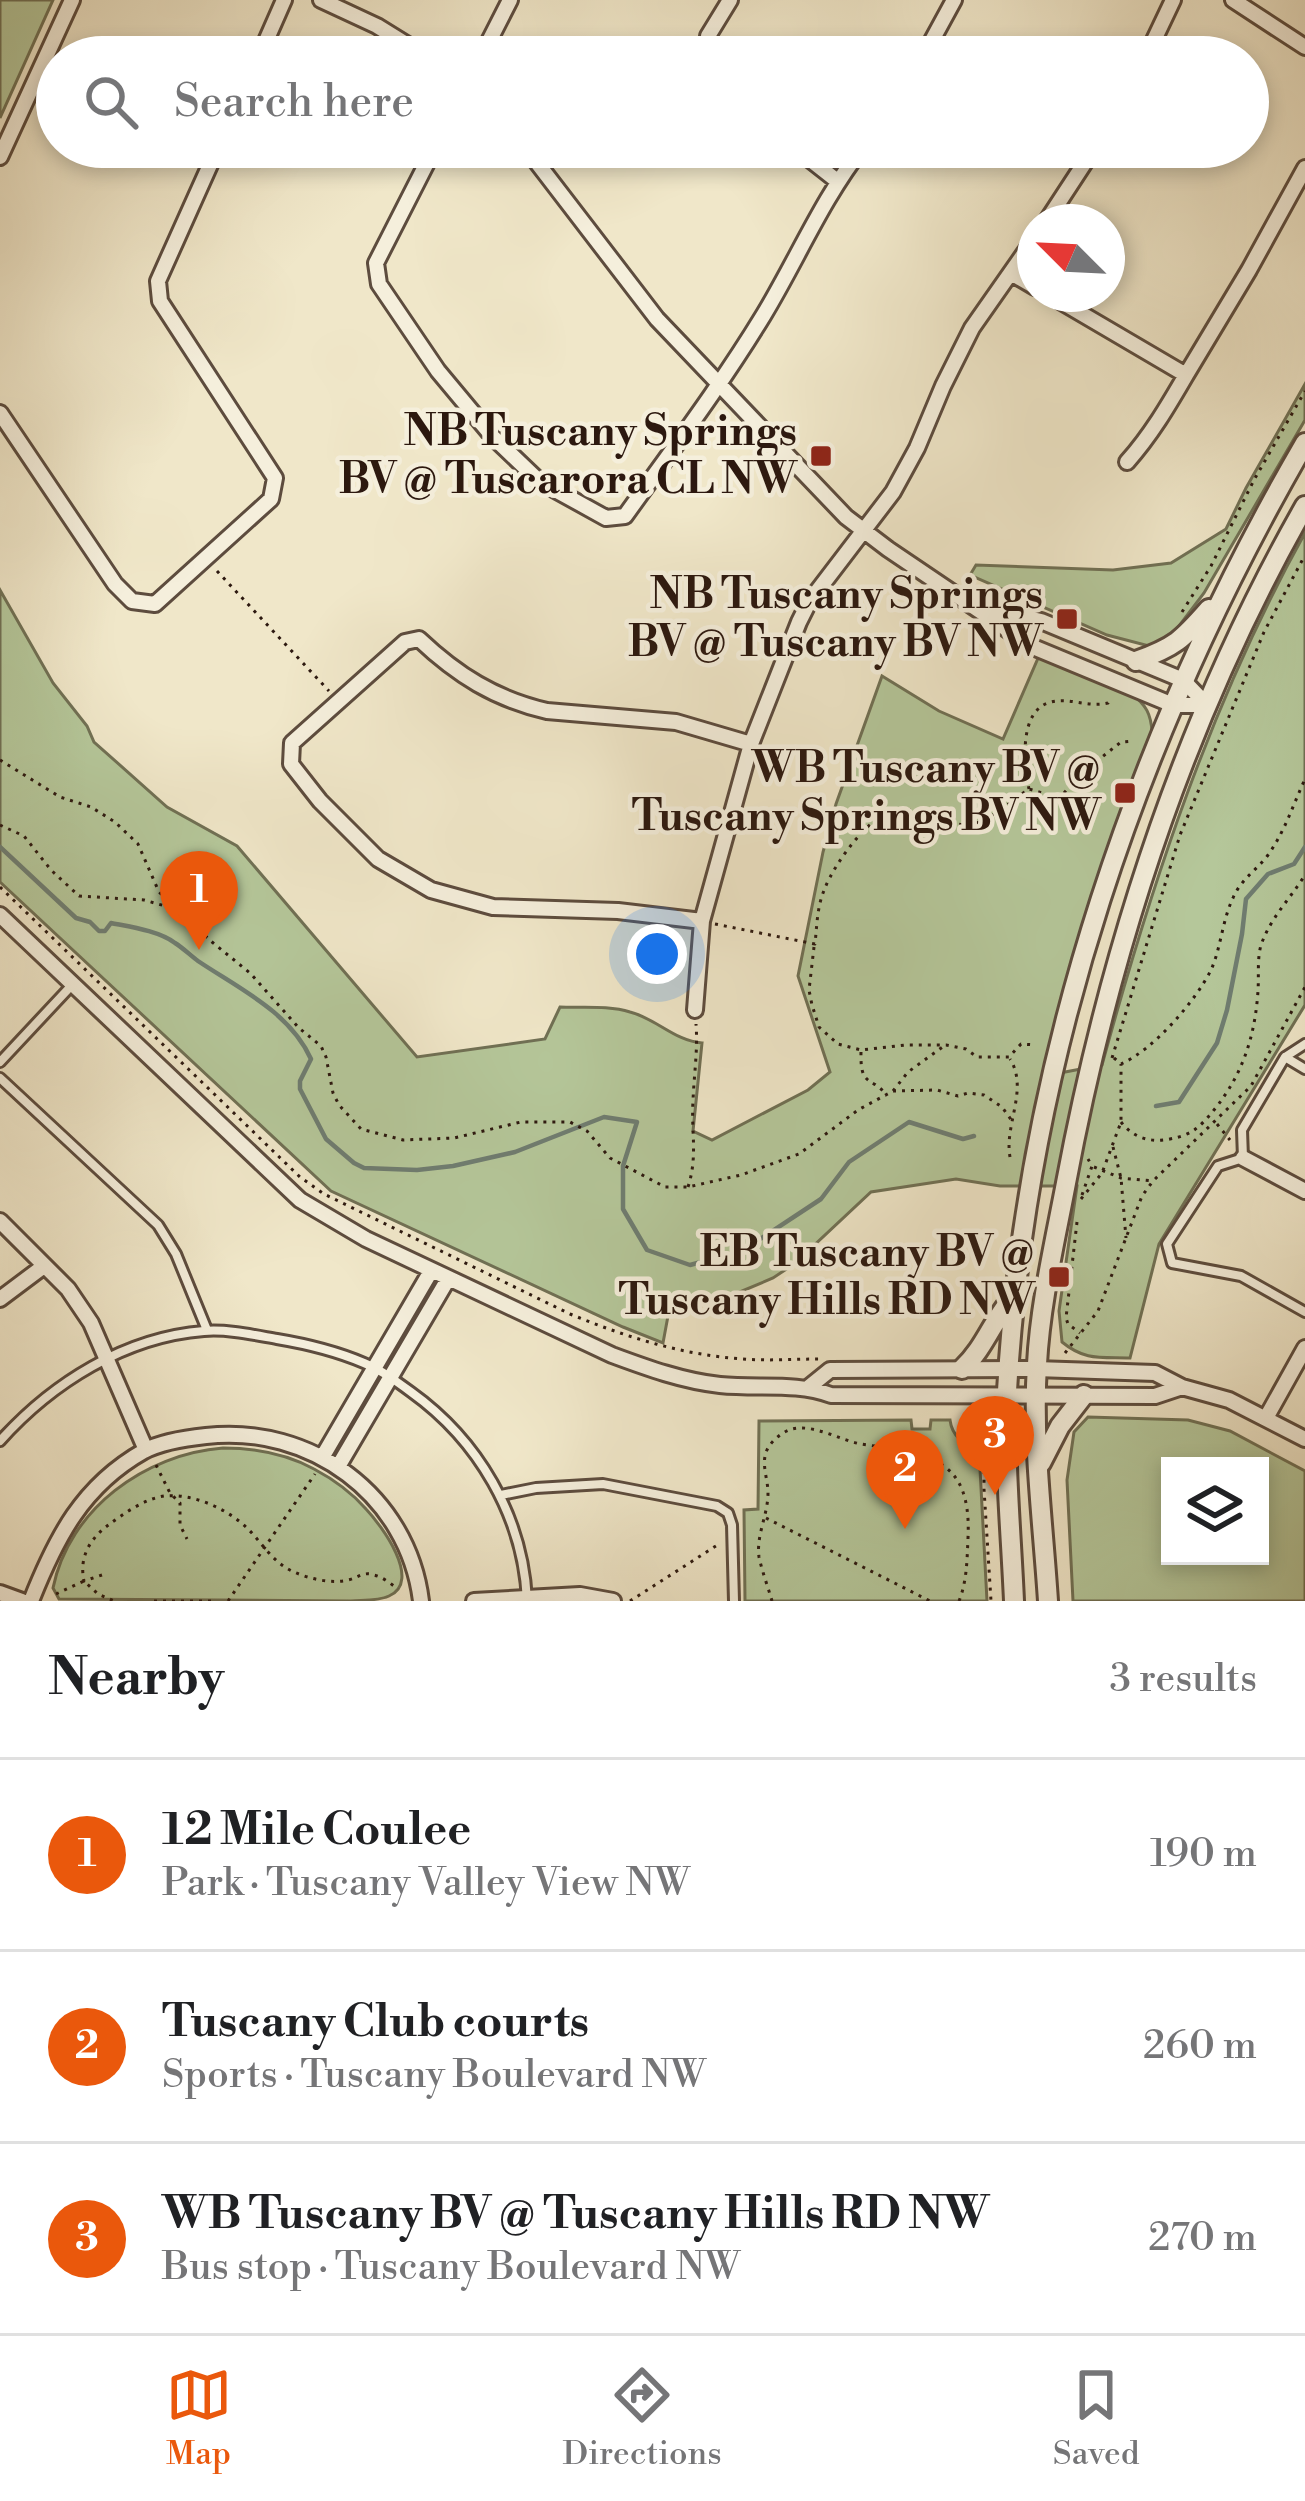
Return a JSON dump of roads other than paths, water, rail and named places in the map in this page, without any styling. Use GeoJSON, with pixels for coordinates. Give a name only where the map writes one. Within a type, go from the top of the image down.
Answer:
{"type":"FeatureCollection","features":[{"type":"Feature","properties":{"kind":"street"},"geometry":{"type":"LineString","coordinates":[[55,36],[72,0]]}},
{"type":"Feature","properties":{"kind":"street"},"geometry":{"type":"LineString","coordinates":[[268,36],[284,0]]}},
{"type":"Feature","properties":{"kind":"street"},"geometry":{"type":"LineString","coordinates":[[321,0],[392,36]]}},
{"type":"Feature","properties":{"kind":"street"},"geometry":{"type":"LineString","coordinates":[[492,36],[510,0]]}},
{"type":"Feature","properties":{"kind":"street"},"geometry":{"type":"LineString","coordinates":[[708,36],[730,0]]}},
{"type":"Feature","properties":{"kind":"street"},"geometry":{"type":"LineString","coordinates":[[934,36],[954,0]]}},
{"type":"Feature","properties":{"kind":"street"},"geometry":{"type":"LineString","coordinates":[[1155,36],[1173,0]]}},
{"type":"Feature","properties":{"kind":"street"},"geometry":{"type":"LineString","coordinates":[[1233,0],[1305,46]]}},
{"type":"Feature","properties":{"kind":"street"},"geometry":{"type":"LineString","coordinates":[[0,157],[36,78]]}},
{"type":"Feature","properties":{"kind":"street"},"geometry":{"type":"LineString","coordinates":[[0,413],[115,584],[132,602],[155,604],[271,499],[275,478],[160,301],[158,281],[209,168]]}},
{"type":"Feature","properties":{"kind":"street"},"geometry":{"type":"LineString","coordinates":[[424,168],[376,263],[379,284],[438,371],[493,437],[539,481],[607,518],[625,516],[718,385],[763,317],[845,168]]}},
{"type":"Feature","properties":{"kind":"street"},"geometry":{"type":"LineString","coordinates":[[541,168],[656,319],[862,530],[1033,647],[1173,705],[1207,705]]}},
{"type":"Feature","properties":{"kind":"street"},"geometry":{"type":"LineString","coordinates":[[821,168],[836,180]]}},
{"type":"Feature","properties":{"kind":"street"},"geometry":{"type":"LineString","coordinates":[[1058,204],[1081,168]]}},
{"type":"Feature","properties":{"kind":"street"},"geometry":{"type":"LineString","coordinates":[[1127,462],[1157,425],[1305,168]]}},
{"type":"Feature","properties":{"kind":"street"},"geometry":{"type":"LineString","coordinates":[[694,1010],[702,921],[751,744],[799,622],[823,581],[893,492],[964,343],[1017,264]]}},
{"type":"Feature","properties":{"kind":"street"},"geometry":{"type":"LineString","coordinates":[[1011,273],[1017,276]]}},
{"type":"Feature","properties":{"kind":"street"},"geometry":{"type":"LineString","coordinates":[[1079,312],[1186,375]]}},
{"type":"Feature","properties":{"kind":"street"},"geometry":{"type":"LineString","coordinates":[[1014,1601],[1007,1395],[1016,1294],[1030,1188],[1072,994],[1128,821],[1183,680],[1224,592],[1305,443]]}},
{"type":"Feature","properties":{"kind":"street"},"geometry":{"type":"LineString","coordinates":[[1048,1601],[1036,1369],[1077,1123],[1154,841],[1207,705],[1305,506]]}},
{"type":"Feature","properties":{"kind":"street"},"geometry":{"type":"LineString","coordinates":[[1136,661],[1181,640],[1224,592]]}},
{"type":"Feature","properties":{"kind":"street"},"geometry":{"type":"LineString","coordinates":[[977,608],[1041,621],[1183,680],[1207,705]]}},
{"type":"Feature","properties":{"kind":"street"},"geometry":{"type":"LineString","coordinates":[[702,921],[618,911],[493,907],[451,898],[394,871],[362,846],[291,764],[292,742],[405,642],[419,639],[473,684],[527,706],[676,722],[751,744]]}},
{"type":"Feature","properties":{"kind":"street"},"geometry":{"type":"LineString","coordinates":[[0,915],[300,1200],[431,1271],[612,1355],[718,1385],[809,1387],[831,1395],[1155,1396],[1182,1387]]}},
{"type":"Feature","properties":{"kind":"street"},"geometry":{"type":"LineString","coordinates":[[1243,1158],[1305,1191]]}},
{"type":"Feature","properties":{"kind":"street"},"geometry":{"type":"LineString","coordinates":[[0,1221],[68,1289],[91,1323],[146,1450]]}},
{"type":"Feature","properties":{"kind":"street"},"geometry":{"type":"LineString","coordinates":[[0,1300],[44,1266]]}},
{"type":"Feature","properties":{"kind":"street"},"geometry":{"type":"LineString","coordinates":[[320,1463],[431,1271]]}},
{"type":"Feature","properties":{"kind":"street"},"geometry":{"type":"LineString","coordinates":[[339,1466],[448,1279]]}},
{"type":"Feature","properties":{"kind":"street"},"geometry":{"type":"LineString","coordinates":[[962,1369],[982,1348],[1003,1307],[1016,1294]]}},
{"type":"Feature","properties":{"kind":"street"},"geometry":{"type":"LineString","coordinates":[[1266,1418],[1305,1348]]}},
{"type":"Feature","properties":{"kind":"street"},"geometry":{"type":"LineString","coordinates":[[809,1387],[830,1370],[1155,1373],[1182,1387],[1229,1400],[1305,1439]]}},
{"type":"Feature","properties":{"kind":"street"},"geometry":{"type":"LineString","coordinates":[[1039,1467],[1060,1426],[1084,1395]]}},
{"type":"Feature","properties":{"kind":"street"},"geometry":{"type":"LineString","coordinates":[[0,1593],[27,1601],[52,1547],[80,1504],[146,1450],[193,1437],[238,1432],[339,1466],[370,1493],[394,1523],[414,1565],[421,1601]]}},
{"type":"Feature","properties":{"kind":"street"},"geometry":{"type":"LineString","coordinates":[[474,1601],[580,1594],[613,1601]]}},
{"type":"Feature","properties":{"kind":"lane"},"geometry":{"type":"LineString","coordinates":[[0,1062],[72,985]]}},
{"type":"Feature","properties":{"kind":"lane"},"geometry":{"type":"LineString","coordinates":[[1305,1044],[1285,1057],[1242,1130],[1243,1158],[1218,1166],[1167,1244],[1172,1263],[1240,1276],[1305,1312]]}},
{"type":"Feature","properties":{"kind":"lane"},"geometry":{"type":"LineString","coordinates":[[1285,1057],[1305,1069]]}},
{"type":"Feature","properties":{"kind":"lane"},"geometry":{"type":"LineString","coordinates":[[0,1078],[158,1225],[176,1254],[207,1330]]}},
{"type":"Feature","properties":{"kind":"lane"},"geometry":{"type":"LineString","coordinates":[[0,1441],[62,1383],[151,1342],[207,1330],[310,1345],[390,1377],[470,1445],[501,1495],[519,1550],[527,1598]]}},
{"type":"Feature","properties":{"kind":"lane"},"geometry":{"type":"LineString","coordinates":[[501,1495],[556,1486],[619,1485],[717,1506],[731,1519],[734,1601]]}},
{"type":"Feature","properties":{"kind":"waterway"},"geometry":{"type":"LineString","coordinates":[[0,847],[76,918],[99,931],[111,923],[168,939],[277,1014],[311,1059],[300,1089],[326,1139],[364,1168],[453,1166],[515,1152],[604,1117],[637,1122],[623,1166],[623,1209],[647,1250],[690,1265],[742,1251],[821,1199],[849,1162],[909,1122],[963,1139],[974,1136]]}},
{"type":"Feature","properties":{"kind":"waterway"},"geometry":{"type":"LineString","coordinates":[[1156,1106],[1179,1102],[1217,1043],[1246,899],[1268,874],[1294,864],[1305,847]]}},
{"type":"Feature","properties":{"kind":"place","name":"NB Tuscany Springs BV @ Tuscarora CL NW"},"geometry":{"type":"Point","coordinates":[821,456]}},
{"type":"Feature","properties":{"kind":"place","name":"NB Tuscany Springs BV @ Tuscany BV NW"},"geometry":{"type":"Point","coordinates":[1067,619]}},
{"type":"Feature","properties":{"kind":"place","name":"WB Tuscany BV @ Tuscany Springs BV NW"},"geometry":{"type":"Point","coordinates":[1125,793]}},
{"type":"Feature","properties":{"kind":"place","name":"12 Mile Coulee"},"geometry":{"type":"Point","coordinates":[199,950]}},
{"type":"Feature","properties":{"kind":"place","name":"EB Tuscany BV @ Tuscany Hills RD NW"},"geometry":{"type":"Point","coordinates":[1059,1277]}},
{"type":"Feature","properties":{"kind":"place","name":"WB Tuscany BV @ Tuscany Hills RD NW"},"geometry":{"type":"Point","coordinates":[995,1495]}},
{"type":"Feature","properties":{"kind":"place","name":"Tuscany Club courts"},"geometry":{"type":"Point","coordinates":[905,1529]}}]}
